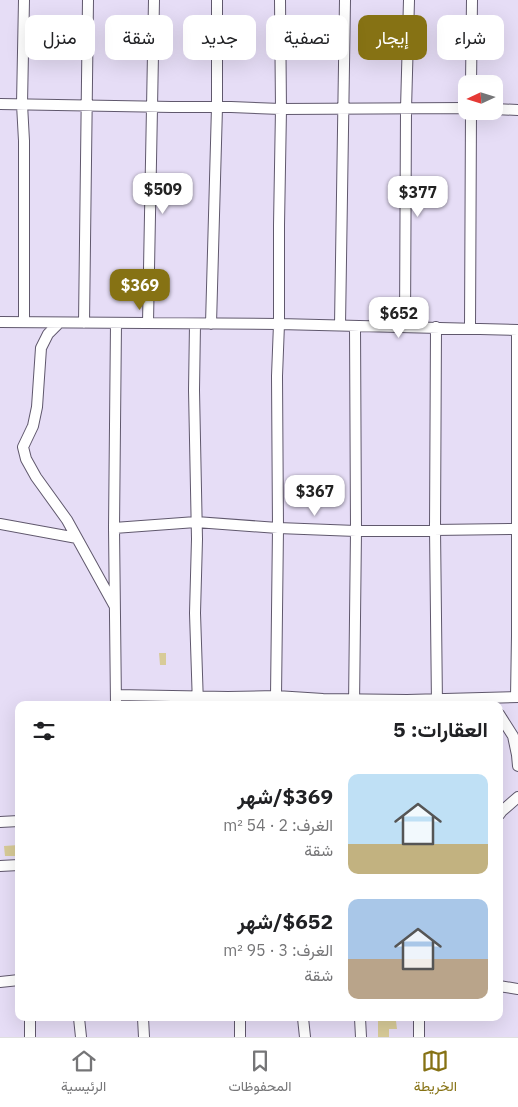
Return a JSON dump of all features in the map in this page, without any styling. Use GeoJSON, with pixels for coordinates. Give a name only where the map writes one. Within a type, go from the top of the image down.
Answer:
{"type":"FeatureCollection","features":[{"type":"Feature","properties":{"kind":"street"},"geometry":{"type":"LineString","coordinates":[[24,0],[22,104],[24,141],[24,322]]}},
{"type":"Feature","properties":{"kind":"street"},"geometry":{"type":"LineString","coordinates":[[84,323],[88,0]]}},
{"type":"Feature","properties":{"kind":"street"},"geometry":{"type":"LineString","coordinates":[[148,323],[154,0]]}},
{"type":"Feature","properties":{"kind":"street"},"geometry":{"type":"LineString","coordinates":[[211,324],[217,107],[217,0]]}},
{"type":"Feature","properties":{"kind":"street"},"geometry":{"type":"LineString","coordinates":[[276,696],[280,324],[280,0]]}},
{"type":"Feature","properties":{"kind":"street"},"geometry":{"type":"LineString","coordinates":[[340,325],[345,0]]}},
{"type":"Feature","properties":{"kind":"street"},"geometry":{"type":"LineString","coordinates":[[405,327],[406,109],[409,0]]}},
{"type":"Feature","properties":{"kind":"street"},"geometry":{"type":"LineString","coordinates":[[471,75],[472,0]]}},
{"type":"Feature","properties":{"kind":"street"},"geometry":{"type":"LineString","coordinates":[[0,104],[281,109],[458,108]]}},
{"type":"Feature","properties":{"kind":"street"},"geometry":{"type":"LineString","coordinates":[[503,109],[518,110]]}},
{"type":"Feature","properties":{"kind":"street"},"geometry":{"type":"LineString","coordinates":[[470,328],[471,120]]}},
{"type":"Feature","properties":{"kind":"street"},"geometry":{"type":"LineString","coordinates":[[0,322],[280,324],[517,330],[517,697],[450,701]]}},
{"type":"Feature","properties":{"kind":"street"},"geometry":{"type":"LineString","coordinates":[[59,323],[48,334],[41,348],[38,407],[33,426],[24,447],[26,459],[36,477],[67,520],[115,606]]}},
{"type":"Feature","properties":{"kind":"street"},"geometry":{"type":"LineString","coordinates":[[116,323],[114,528],[116,700],[198,700],[228,697],[265,701],[276,696],[341,701]]}},
{"type":"Feature","properties":{"kind":"street"},"geometry":{"type":"LineString","coordinates":[[195,324],[194,390],[198,700]]}},
{"type":"Feature","properties":{"kind":"street"},"geometry":{"type":"LineString","coordinates":[[354,701],[356,531],[355,326]]}},
{"type":"Feature","properties":{"kind":"street"},"geometry":{"type":"LineString","coordinates":[[436,327],[435,529],[437,701]]}},
{"type":"Feature","properties":{"kind":"street"},"geometry":{"type":"LineString","coordinates":[[114,528],[196,522],[356,531],[517,529]]}},
{"type":"Feature","properties":{"kind":"street"},"geometry":{"type":"LineString","coordinates":[[0,524],[77,538]]}},
{"type":"Feature","properties":{"kind":"street"},"geometry":{"type":"LineString","coordinates":[[475,699],[480,701]]}},
{"type":"Feature","properties":{"kind":"street"},"geometry":{"type":"LineString","coordinates":[[503,720],[513,736],[518,755],[518,766]]}},
{"type":"Feature","properties":{"kind":"street"},"geometry":{"type":"LineString","coordinates":[[503,810],[518,797]]}},
{"type":"Feature","properties":{"kind":"street"},"geometry":{"type":"LineString","coordinates":[[0,822],[15,822]]}},
{"type":"Feature","properties":{"kind":"street"},"geometry":{"type":"LineString","coordinates":[[0,866],[15,865]]}},
{"type":"Feature","properties":{"kind":"street"},"geometry":{"type":"LineString","coordinates":[[0,982],[15,980]]}},
{"type":"Feature","properties":{"kind":"street"},"geometry":{"type":"LineString","coordinates":[[503,987],[518,989]]}},
{"type":"Feature","properties":{"kind":"street"},"geometry":{"type":"LineString","coordinates":[[30,1021],[30,1037]]}},
{"type":"Feature","properties":{"kind":"street"},"geometry":{"type":"LineString","coordinates":[[79,1021],[80,1037]]}},
{"type":"Feature","properties":{"kind":"street"},"geometry":{"type":"LineString","coordinates":[[143,1021],[144,1037]]}},
{"type":"Feature","properties":{"kind":"street"},"geometry":{"type":"LineString","coordinates":[[240,1021],[240,1037]]}},
{"type":"Feature","properties":{"kind":"street"},"geometry":{"type":"LineString","coordinates":[[303,1021],[305,1037]]}},
{"type":"Feature","properties":{"kind":"street"},"geometry":{"type":"LineString","coordinates":[[360,1021],[361,1037]]}},
{"type":"Feature","properties":{"kind":"street"},"geometry":{"type":"LineString","coordinates":[[419,1021],[419,1037]]}},
{"type":"Feature","properties":{"kind":"building"},"geometry":{"type":"Polygon","coordinates":[[[159,653],[166,653],[166,665],[160,665],[159,653]]]}},
{"type":"Feature","properties":{"kind":"building"},"geometry":{"type":"Polygon","coordinates":[[[15,845],[15,856],[5,856],[4,846],[15,845]]]}},
{"type":"Feature","properties":{"kind":"building"},"geometry":{"type":"Polygon","coordinates":[[[378,1021],[396,1021],[397,1029],[389,1029],[389,1037],[378,1037],[378,1021]]]}}]}
